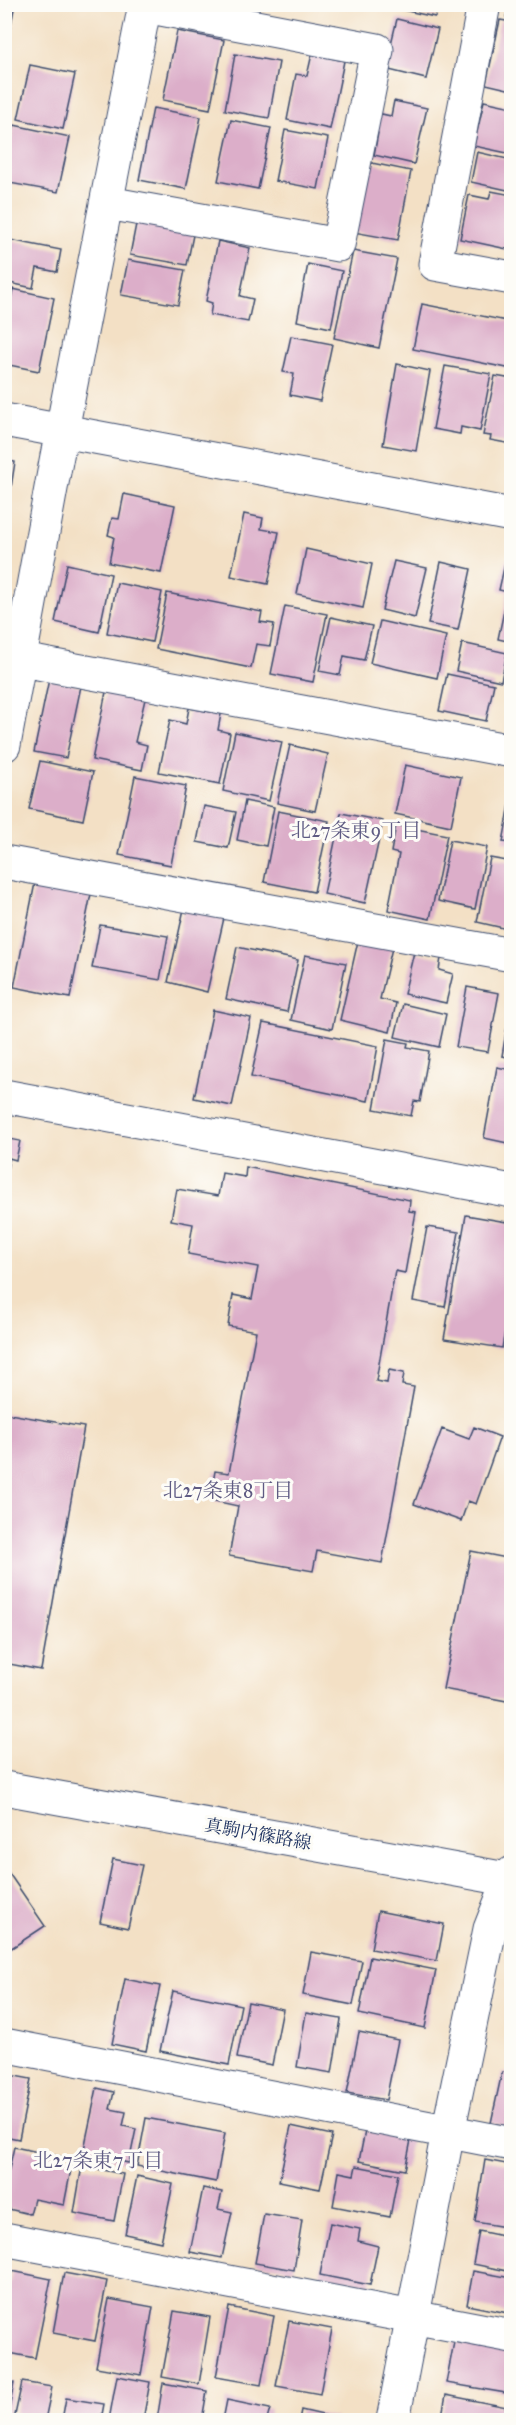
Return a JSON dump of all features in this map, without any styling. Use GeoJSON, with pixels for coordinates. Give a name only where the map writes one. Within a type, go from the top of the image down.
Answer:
{"type":"FeatureCollection","features":[{"type":"Feature","properties":{"kind":"street"},"geometry":{"type":"LineString","coordinates":[[484,4],[435,264],[512,278]]}},
{"type":"Feature","properties":{"kind":"street"},"geometry":{"type":"LineString","coordinates":[[4,745],[145,5],[377,50],[338,245],[108,203]]}},
{"type":"Feature","properties":{"kind":"street"},"geometry":{"type":"LineString","coordinates":[[4,420],[512,515]]}},
{"type":"Feature","properties":{"kind":"street"},"geometry":{"type":"LineString","coordinates":[[22,660],[512,751]]}},
{"type":"Feature","properties":{"kind":"street"},"geometry":{"type":"LineString","coordinates":[[4,862],[512,955]]}},
{"type":"Feature","properties":{"kind":"street"},"geometry":{"type":"LineString","coordinates":[[4,1096],[512,1191]]}},
{"type":"Feature","properties":{"kind":"street","name":"真駒内篠路線"},"geometry":{"type":"LineString","coordinates":[[4,1788],[510,1877]]}},
{"type":"Feature","properties":{"kind":"street"},"geometry":{"type":"LineString","coordinates":[[393,2421],[448,2132],[490,1929],[510,1877]]}},
{"type":"Feature","properties":{"kind":"street"},"geometry":{"type":"LineString","coordinates":[[4,2045],[512,2144]]}},
{"type":"Feature","properties":{"kind":"street"},"geometry":{"type":"LineString","coordinates":[[4,2239],[512,2336]]}},
{"type":"Feature","properties":{"kind":"building"},"geometry":{"type":"Polygon","coordinates":[[[5,4],[15,4],[6,50],[5,50],[5,4]]]}},
{"type":"Feature","properties":{"kind":"building"},"geometry":{"type":"Polygon","coordinates":[[[509,4],[512,4],[512,18],[506,17],[509,4]]]}},
{"type":"Feature","properties":{"kind":"building"},"geometry":{"type":"Polygon","coordinates":[[[399,5],[438,5],[435,17],[398,9],[399,5]]]}},
{"type":"Feature","properties":{"kind":"building"},"geometry":{"type":"Polygon","coordinates":[[[397,19],[438,29],[426,79],[385,69],[397,19]]]}},
{"type":"Feature","properties":{"kind":"building"},"geometry":{"type":"Polygon","coordinates":[[[500,20],[512,22],[512,90],[486,84],[500,20]]]}},
{"type":"Feature","properties":{"kind":"building"},"geometry":{"type":"Polygon","coordinates":[[[177,31],[224,40],[210,109],[163,100],[177,31]]]}},
{"type":"Feature","properties":{"kind":"building"},"geometry":{"type":"Polygon","coordinates":[[[235,54],[279,62],[269,118],[225,110],[235,54]]]}},
{"type":"Feature","properties":{"kind":"building"},"geometry":{"type":"Polygon","coordinates":[[[312,54],[344,61],[330,129],[287,120],[296,74],[307,76],[312,54]]]}},
{"type":"Feature","properties":{"kind":"building"},"geometry":{"type":"Polygon","coordinates":[[[30,65],[75,74],[63,129],[18,119],[30,65]]]}},
{"type":"Feature","properties":{"kind":"building"},"geometry":{"type":"Polygon","coordinates":[[[394,101],[427,108],[414,164],[374,155],[378,133],[373,132],[377,113],[391,116],[394,101]]]}},
{"type":"Feature","properties":{"kind":"building"},"geometry":{"type":"Polygon","coordinates":[[[484,101],[512,107],[512,154],[474,146],[484,101]]]}},
{"type":"Feature","properties":{"kind":"building"},"geometry":{"type":"Polygon","coordinates":[[[153,108],[201,117],[186,189],[139,180],[153,108]]]}},
{"type":"Feature","properties":{"kind":"building"},"geometry":{"type":"Polygon","coordinates":[[[231,120],[271,128],[258,189],[218,181],[231,120]]]}},
{"type":"Feature","properties":{"kind":"building"},"geometry":{"type":"Polygon","coordinates":[[[14,125],[70,137],[58,192],[4,182],[14,125]]]}},
{"type":"Feature","properties":{"kind":"building"},"geometry":{"type":"Polygon","coordinates":[[[285,130],[328,138],[318,189],[275,181],[285,130]]]}},
{"type":"Feature","properties":{"kind":"building"},"geometry":{"type":"Polygon","coordinates":[[[477,152],[512,160],[512,191],[471,182],[477,152]]]}},
{"type":"Feature","properties":{"kind":"building"},"geometry":{"type":"Polygon","coordinates":[[[367,162],[411,171],[398,240],[353,232],[367,162]]]}},
{"type":"Feature","properties":{"kind":"building"},"geometry":{"type":"Polygon","coordinates":[[[491,191],[512,195],[512,250],[460,239],[469,195],[489,199],[491,191]]]}},
{"type":"Feature","properties":{"kind":"building"},"geometry":{"type":"Polygon","coordinates":[[[137,219],[194,230],[187,265],[130,255],[137,219]]]}},
{"type":"Feature","properties":{"kind":"building"},"geometry":{"type":"Polygon","coordinates":[[[5,239],[61,250],[57,272],[37,268],[33,288],[5,282],[5,239]]]}},
{"type":"Feature","properties":{"kind":"building"},"geometry":{"type":"Polygon","coordinates":[[[218,241],[250,248],[240,296],[253,299],[248,322],[210,315],[212,303],[206,301],[218,241]]]}},
{"type":"Feature","properties":{"kind":"building"},"geometry":{"type":"Polygon","coordinates":[[[353,251],[397,259],[379,348],[334,338],[353,251]]]}},
{"type":"Feature","properties":{"kind":"building"},"geometry":{"type":"Polygon","coordinates":[[[128,260],[185,270],[178,305],[121,295],[128,260]]]}},
{"type":"Feature","properties":{"kind":"building"},"geometry":{"type":"Polygon","coordinates":[[[308,264],[342,271],[331,328],[297,321],[308,264]]]}},
{"type":"Feature","properties":{"kind":"building"},"geometry":{"type":"Polygon","coordinates":[[[4,289],[10,290],[6,310],[4,310],[4,289]]]}},
{"type":"Feature","properties":{"kind":"building"},"geometry":{"type":"Polygon","coordinates":[[[13,289],[54,298],[39,371],[4,364],[4,330],[13,289]]]}},
{"type":"Feature","properties":{"kind":"building"},"geometry":{"type":"Polygon","coordinates":[[[422,304],[512,322],[512,369],[413,349],[422,304]]]}},
{"type":"Feature","properties":{"kind":"building"},"geometry":{"type":"Polygon","coordinates":[[[291,336],[332,344],[320,401],[290,395],[294,374],[283,372],[291,336]]]}},
{"type":"Feature","properties":{"kind":"building"},"geometry":{"type":"Polygon","coordinates":[[[397,364],[430,371],[416,451],[383,445],[397,364]]]}},
{"type":"Feature","properties":{"kind":"building"},"geometry":{"type":"Polygon","coordinates":[[[445,366],[491,374],[480,431],[461,427],[460,434],[433,429],[445,366]]]}},
{"type":"Feature","properties":{"kind":"building"},"geometry":{"type":"Polygon","coordinates":[[[495,376],[512,379],[512,444],[490,440],[491,436],[483,435],[495,376]]]}},
{"type":"Feature","properties":{"kind":"building"},"geometry":{"type":"Polygon","coordinates":[[[4,460],[15,462],[6,519],[4,519],[4,460]]]}},
{"type":"Feature","properties":{"kind":"building"},"geometry":{"type":"Polygon","coordinates":[[[124,494],[175,505],[161,573],[109,563],[114,537],[108,535],[112,518],[119,519],[124,494]]]}},
{"type":"Feature","properties":{"kind":"building"},"geometry":{"type":"Polygon","coordinates":[[[244,514],[263,518],[261,529],[279,532],[268,584],[231,576],[244,514]]]}},
{"type":"Feature","properties":{"kind":"building"},"geometry":{"type":"Polygon","coordinates":[[[306,549],[372,564],[363,608],[297,594],[306,549]]]}},
{"type":"Feature","properties":{"kind":"building"},"geometry":{"type":"Polygon","coordinates":[[[506,559],[512,560],[512,642],[498,639],[508,592],[499,590],[506,559]]]}},
{"type":"Feature","properties":{"kind":"building"},"geometry":{"type":"Polygon","coordinates":[[[394,561],[427,568],[415,618],[382,610],[394,561]]]}},
{"type":"Feature","properties":{"kind":"building"},"geometry":{"type":"Polygon","coordinates":[[[441,562],[471,569],[458,630],[428,624],[441,562]]]}},
{"type":"Feature","properties":{"kind":"building"},"geometry":{"type":"Polygon","coordinates":[[[67,564],[111,574],[99,632],[55,622],[67,564]]]}},
{"type":"Feature","properties":{"kind":"building"},"geometry":{"type":"Polygon","coordinates":[[[117,583],[162,592],[152,642],[107,633],[117,583]]]}},
{"type":"Feature","properties":{"kind":"building"},"geometry":{"type":"Polygon","coordinates":[[[167,593],[262,612],[260,622],[274,624],[270,646],[256,644],[251,668],[156,649],[167,593]]]}},
{"type":"Feature","properties":{"kind":"building"},"geometry":{"type":"Polygon","coordinates":[[[285,606],[327,614],[313,682],[271,674],[285,606]]]}},
{"type":"Feature","properties":{"kind":"building"},"geometry":{"type":"Polygon","coordinates":[[[331,617],[372,626],[364,660],[344,656],[340,675],[319,671],[331,617]]]}},
{"type":"Feature","properties":{"kind":"building"},"geometry":{"type":"Polygon","coordinates":[[[380,621],[446,636],[437,678],[370,663],[380,621]]]}},
{"type":"Feature","properties":{"kind":"building"},"geometry":{"type":"Polygon","coordinates":[[[462,643],[507,653],[501,681],[456,671],[462,643]]]}},
{"type":"Feature","properties":{"kind":"building"},"geometry":{"type":"Polygon","coordinates":[[[447,674],[494,684],[486,721],[439,711],[447,674]]]}},
{"type":"Feature","properties":{"kind":"building"},"geometry":{"type":"Polygon","coordinates":[[[49,679],[81,686],[66,758],[34,752],[49,679]]]}},
{"type":"Feature","properties":{"kind":"building"},"geometry":{"type":"Polygon","coordinates":[[[512,684],[512,701],[507,700],[512,684]]]}},
{"type":"Feature","properties":{"kind":"building"},"geometry":{"type":"Polygon","coordinates":[[[107,687],[146,695],[135,742],[147,745],[142,770],[92,760],[107,687]]]}},
{"type":"Feature","properties":{"kind":"building"},"geometry":{"type":"Polygon","coordinates":[[[189,708],[221,714],[218,730],[230,733],[220,784],[159,772],[170,720],[186,724],[189,708]]]}},
{"type":"Feature","properties":{"kind":"building"},"geometry":{"type":"Polygon","coordinates":[[[235,732],[282,742],[269,801],[223,791],[235,732]]]}},
{"type":"Feature","properties":{"kind":"building"},"geometry":{"type":"Polygon","coordinates":[[[290,745],[328,754],[315,811],[277,803],[290,745]]]}},
{"type":"Feature","properties":{"kind":"building"},"geometry":{"type":"Polygon","coordinates":[[[40,761],[93,772],[83,820],[29,809],[40,761]]]}},
{"type":"Feature","properties":{"kind":"building"},"geometry":{"type":"Polygon","coordinates":[[[405,765],[461,777],[451,826],[395,814],[405,765]]]}},
{"type":"Feature","properties":{"kind":"building"},"geometry":{"type":"Polygon","coordinates":[[[135,776],[186,786],[171,865],[119,855],[135,776]]]}},
{"type":"Feature","properties":{"kind":"building"},"geometry":{"type":"Polygon","coordinates":[[[245,801],[274,807],[266,846],[237,840],[245,801]]]}},
{"type":"Feature","properties":{"kind":"building"},"geometry":{"type":"Polygon","coordinates":[[[510,804],[512,804],[512,843],[503,842],[510,804]]]}},
{"type":"Feature","properties":{"kind":"building"},"geometry":{"type":"Polygon","coordinates":[[[204,806],[236,812],[228,848],[197,842],[204,806]]]}},
{"type":"Feature","properties":{"kind":"building"},"geometry":{"type":"Polygon","coordinates":[[[278,811],[329,821],[314,892],[264,882],[278,811]]]}},
{"type":"Feature","properties":{"kind":"building"},"geometry":{"type":"Polygon","coordinates":[[[341,813],[383,821],[365,903],[324,894],[341,813]]]}},
{"type":"Feature","properties":{"kind":"building"},"geometry":{"type":"Polygon","coordinates":[[[396,825],[447,835],[430,919],[388,910],[399,854],[391,852],[396,825]]]}},
{"type":"Feature","properties":{"kind":"building"},"geometry":{"type":"Polygon","coordinates":[[[450,840],[487,847],[475,909],[438,901],[450,840]]]}},
{"type":"Feature","properties":{"kind":"building"},"geometry":{"type":"Polygon","coordinates":[[[490,858],[512,862],[512,930],[477,922],[490,858]]]}},
{"type":"Feature","properties":{"kind":"building"},"geometry":{"type":"Polygon","coordinates":[[[35,883],[91,894],[70,998],[14,987],[35,883]]]}},
{"type":"Feature","properties":{"kind":"building"},"geometry":{"type":"Polygon","coordinates":[[[184,909],[224,918],[207,992],[168,982],[184,909]]]}},
{"type":"Feature","properties":{"kind":"building"},"geometry":{"type":"Polygon","coordinates":[[[100,925],[168,936],[160,980],[92,968],[100,925]]]}},
{"type":"Feature","properties":{"kind":"building"},"geometry":{"type":"Polygon","coordinates":[[[358,941],[392,948],[380,999],[396,1003],[390,1032],[340,1020],[358,941]]]}},
{"type":"Feature","properties":{"kind":"building"},"geometry":{"type":"Polygon","coordinates":[[[237,947],[298,960],[287,1012],[226,999],[237,947]]]}},
{"type":"Feature","properties":{"kind":"building"},"geometry":{"type":"Polygon","coordinates":[[[414,952],[441,958],[439,970],[453,974],[446,1003],[404,994],[414,952]]]}},
{"type":"Feature","properties":{"kind":"building"},"geometry":{"type":"Polygon","coordinates":[[[305,955],[346,963],[332,1029],[291,1020],[305,955]]]}},
{"type":"Feature","properties":{"kind":"building"},"geometry":{"type":"Polygon","coordinates":[[[467,987],[499,993],[488,1052],[456,1047],[467,987]]]}},
{"type":"Feature","properties":{"kind":"building"},"geometry":{"type":"Polygon","coordinates":[[[403,1004],[446,1014],[439,1047],[395,1037],[403,1004]]]}},
{"type":"Feature","properties":{"kind":"building"},"geometry":{"type":"Polygon","coordinates":[[[510,1009],[512,1009],[512,1058],[502,1056],[510,1009]]]}},
{"type":"Feature","properties":{"kind":"building"},"geometry":{"type":"Polygon","coordinates":[[[213,1010],[251,1018],[232,1106],[194,1098],[213,1010]]]}},
{"type":"Feature","properties":{"kind":"building"},"geometry":{"type":"Polygon","coordinates":[[[263,1023],[378,1046],[368,1101],[251,1077],[263,1023]]]}},
{"type":"Feature","properties":{"kind":"building"},"geometry":{"type":"Polygon","coordinates":[[[387,1039],[408,1043],[407,1047],[429,1051],[420,1102],[414,1101],[411,1116],[374,1109],[387,1039]]]}},
{"type":"Feature","properties":{"kind":"building"},"geometry":{"type":"Polygon","coordinates":[[[497,1067],[512,1070],[512,1144],[484,1138],[497,1067]]]}},
{"type":"Feature","properties":{"kind":"building"},"geometry":{"type":"Polygon","coordinates":[[[4,1138],[20,1141],[16,1160],[9,1158],[6,1176],[4,1138]]]}},
{"type":"Feature","properties":{"kind":"building"},"geometry":{"type":"Polygon","coordinates":[[[246,1167],[410,1200],[409,1211],[416,1212],[405,1273],[395,1271],[376,1381],[387,1383],[389,1370],[404,1373],[402,1385],[414,1387],[382,1563],[317,1551],[313,1571],[229,1556],[238,1506],[210,1500],[215,1471],[229,1473],[256,1331],[228,1326],[233,1295],[252,1299],[258,1267],[188,1254],[193,1224],[171,1220],[177,1189],[218,1196],[222,1173],[245,1177],[246,1167]]]}},
{"type":"Feature","properties":{"kind":"building"},"geometry":{"type":"Polygon","coordinates":[[[466,1215],[512,1223],[512,1291],[502,1348],[444,1339],[466,1215]]]}},
{"type":"Feature","properties":{"kind":"building"},"geometry":{"type":"Polygon","coordinates":[[[427,1227],[459,1232],[445,1307],[413,1301],[427,1227]]]}},
{"type":"Feature","properties":{"kind":"building"},"geometry":{"type":"Polygon","coordinates":[[[4,1413],[84,1427],[41,1670],[4,1663],[4,1413]]]}},
{"type":"Feature","properties":{"kind":"building"},"geometry":{"type":"Polygon","coordinates":[[[474,1427],[500,1437],[476,1504],[468,1501],[461,1521],[414,1504],[442,1429],[469,1439],[474,1427]]]}},
{"type":"Feature","properties":{"kind":"building"},"geometry":{"type":"Polygon","coordinates":[[[471,1551],[512,1559],[512,1702],[443,1689],[471,1551]]]}},
{"type":"Feature","properties":{"kind":"building"},"geometry":{"type":"Polygon","coordinates":[[[113,1859],[142,1865],[128,1928],[100,1922],[113,1859]]]}},
{"type":"Feature","properties":{"kind":"building"},"geometry":{"type":"Polygon","coordinates":[[[4,1866],[45,1926],[4,1953],[4,1866]]]}},
{"type":"Feature","properties":{"kind":"building"},"geometry":{"type":"Polygon","coordinates":[[[378,1911],[444,1924],[437,1961],[371,1949],[378,1911]]]}},
{"type":"Feature","properties":{"kind":"building"},"geometry":{"type":"Polygon","coordinates":[[[311,1952],[362,1961],[353,2005],[303,1995],[311,1952]]]}},
{"type":"Feature","properties":{"kind":"building"},"geometry":{"type":"Polygon","coordinates":[[[370,1957],[436,1970],[425,2028],[359,2014],[370,1957]]]}},
{"type":"Feature","properties":{"kind":"building"},"geometry":{"type":"Polygon","coordinates":[[[125,1979],[160,1986],[146,2051],[112,2044],[125,1979]]]}},
{"type":"Feature","properties":{"kind":"building"},"geometry":{"type":"Polygon","coordinates":[[[173,1991],[241,2005],[229,2065],[160,2051],[173,1991]]]}},
{"type":"Feature","properties":{"kind":"building"},"geometry":{"type":"Polygon","coordinates":[[[248,2002],[283,2009],[272,2065],[237,2058],[248,2002]]]}},
{"type":"Feature","properties":{"kind":"building"},"geometry":{"type":"Polygon","coordinates":[[[306,2013],[341,2019],[332,2073],[297,2067],[306,2013]]]}},
{"type":"Feature","properties":{"kind":"building"},"geometry":{"type":"Polygon","coordinates":[[[359,2032],[398,2040],[386,2100],[347,2093],[359,2032]]]}},
{"type":"Feature","properties":{"kind":"building"},"geometry":{"type":"Polygon","coordinates":[[[502,2072],[512,2073],[512,2127],[491,2123],[502,2072]]]}},
{"type":"Feature","properties":{"kind":"building"},"geometry":{"type":"Polygon","coordinates":[[[4,2074],[31,2079],[19,2139],[4,2136],[4,2074]]]}},
{"type":"Feature","properties":{"kind":"building"},"geometry":{"type":"Polygon","coordinates":[[[97,2088],[114,2092],[110,2109],[126,2112],[123,2126],[136,2129],[129,2163],[83,2154],[97,2088]]]}},
{"type":"Feature","properties":{"kind":"building"},"geometry":{"type":"Polygon","coordinates":[[[146,2118],[225,2133],[216,2182],[137,2166],[146,2118]]]}},
{"type":"Feature","properties":{"kind":"building"},"geometry":{"type":"Polygon","coordinates":[[[291,2126],[332,2135],[320,2189],[279,2181],[291,2126]]]}},
{"type":"Feature","properties":{"kind":"building"},"geometry":{"type":"Polygon","coordinates":[[[365,2131],[411,2140],[405,2170],[359,2161],[365,2131]]]}},
{"type":"Feature","properties":{"kind":"building"},"geometry":{"type":"Polygon","coordinates":[[[14,2147],[73,2159],[64,2205],[34,2199],[30,2214],[4,2208],[4,2191],[14,2147]]]}},
{"type":"Feature","properties":{"kind":"building"},"geometry":{"type":"Polygon","coordinates":[[[485,2160],[512,2165],[512,2228],[475,2222],[485,2160]]]}},
{"type":"Feature","properties":{"kind":"building"},"geometry":{"type":"Polygon","coordinates":[[[82,2166],[123,2174],[114,2221],[74,2213],[82,2166]]]}},
{"type":"Feature","properties":{"kind":"building"},"geometry":{"type":"Polygon","coordinates":[[[356,2166],[398,2174],[390,2217],[333,2206],[339,2172],[354,2175],[356,2166]]]}},
{"type":"Feature","properties":{"kind":"building"},"geometry":{"type":"Polygon","coordinates":[[[137,2176],[173,2184],[161,2242],[125,2234],[137,2176]]]}},
{"type":"Feature","properties":{"kind":"building"},"geometry":{"type":"Polygon","coordinates":[[[203,2188],[222,2192],[218,2209],[232,2212],[222,2258],[190,2252],[203,2188]]]}},
{"type":"Feature","properties":{"kind":"building"},"geometry":{"type":"Polygon","coordinates":[[[264,2214],[302,2220],[294,2270],[255,2263],[264,2214]]]}},
{"type":"Feature","properties":{"kind":"building"},"geometry":{"type":"Polygon","coordinates":[[[330,2223],[360,2229],[358,2241],[378,2246],[370,2285],[320,2275],[330,2223]]]}},
{"type":"Feature","properties":{"kind":"building"},"geometry":{"type":"Polygon","coordinates":[[[479,2231],[512,2238],[512,2272],[473,2264],[479,2231]]]}},
{"type":"Feature","properties":{"kind":"building"},"geometry":{"type":"Polygon","coordinates":[[[12,2271],[51,2279],[35,2358],[4,2352],[4,2308],[12,2271]]]}},
{"type":"Feature","properties":{"kind":"building"},"geometry":{"type":"Polygon","coordinates":[[[473,2271],[512,2278],[508,2313],[467,2305],[473,2271]]]}},
{"type":"Feature","properties":{"kind":"building"},"geometry":{"type":"Polygon","coordinates":[[[64,2273],[107,2281],[95,2341],[53,2333],[64,2273]]]}},
{"type":"Feature","properties":{"kind":"building"},"geometry":{"type":"Polygon","coordinates":[[[109,2299],[153,2307],[141,2375],[96,2367],[109,2299]]]}},
{"type":"Feature","properties":{"kind":"building"},"geometry":{"type":"Polygon","coordinates":[[[229,2307],[274,2316],[261,2385],[216,2377],[229,2307]]]}},
{"type":"Feature","properties":{"kind":"building"},"geometry":{"type":"Polygon","coordinates":[[[174,2311],[210,2317],[199,2384],[162,2377],[174,2311]]]}},
{"type":"Feature","properties":{"kind":"building"},"geometry":{"type":"Polygon","coordinates":[[[289,2321],[332,2329],[320,2394],[276,2386],[289,2321]]]}},
{"type":"Feature","properties":{"kind":"building"},"geometry":{"type":"Polygon","coordinates":[[[454,2342],[512,2352],[512,2394],[446,2383],[454,2342]]]}},
{"type":"Feature","properties":{"kind":"building"},"geometry":{"type":"Polygon","coordinates":[[[117,2376],[150,2382],[143,2420],[109,2420],[117,2376]]]}},
{"type":"Feature","properties":{"kind":"building"},"geometry":{"type":"Polygon","coordinates":[[[4,2381],[14,2383],[7,2420],[4,2420],[4,2381]]]}},
{"type":"Feature","properties":{"kind":"building"},"geometry":{"type":"Polygon","coordinates":[[[22,2382],[52,2387],[45,2420],[14,2420],[22,2382]]]}},
{"type":"Feature","properties":{"kind":"building"},"geometry":{"type":"Polygon","coordinates":[[[163,2383],[207,2391],[202,2420],[157,2420],[163,2383]]]}},
{"type":"Feature","properties":{"kind":"building"},"geometry":{"type":"Polygon","coordinates":[[[446,2395],[512,2408],[512,2420],[441,2420],[446,2395]]]}},
{"type":"Feature","properties":{"kind":"building"},"geometry":{"type":"Polygon","coordinates":[[[66,2398],[104,2404],[101,2420],[62,2420],[66,2398]]]}},
{"type":"Feature","properties":{"kind":"building"},"geometry":{"type":"Polygon","coordinates":[[[227,2400],[270,2409],[267,2420],[223,2420],[227,2400]]]}},
{"type":"Feature","properties":{"kind":"building"},"geometry":{"type":"Polygon","coordinates":[[[301,2410],[336,2418],[335,2420],[299,2420],[301,2410]]]}},
{"type":"Feature","properties":{"kind":"district","name":"北27条東9丁目"},"geometry":{"type":"Point","coordinates":[356,830]}},
{"type":"Feature","properties":{"kind":"district","name":"北27条東8丁目"},"geometry":{"type":"Point","coordinates":[228,1490]}},
{"type":"Feature","properties":{"kind":"district","name":"北27条東7丁目"},"geometry":{"type":"Point","coordinates":[98,2160]}}]}
